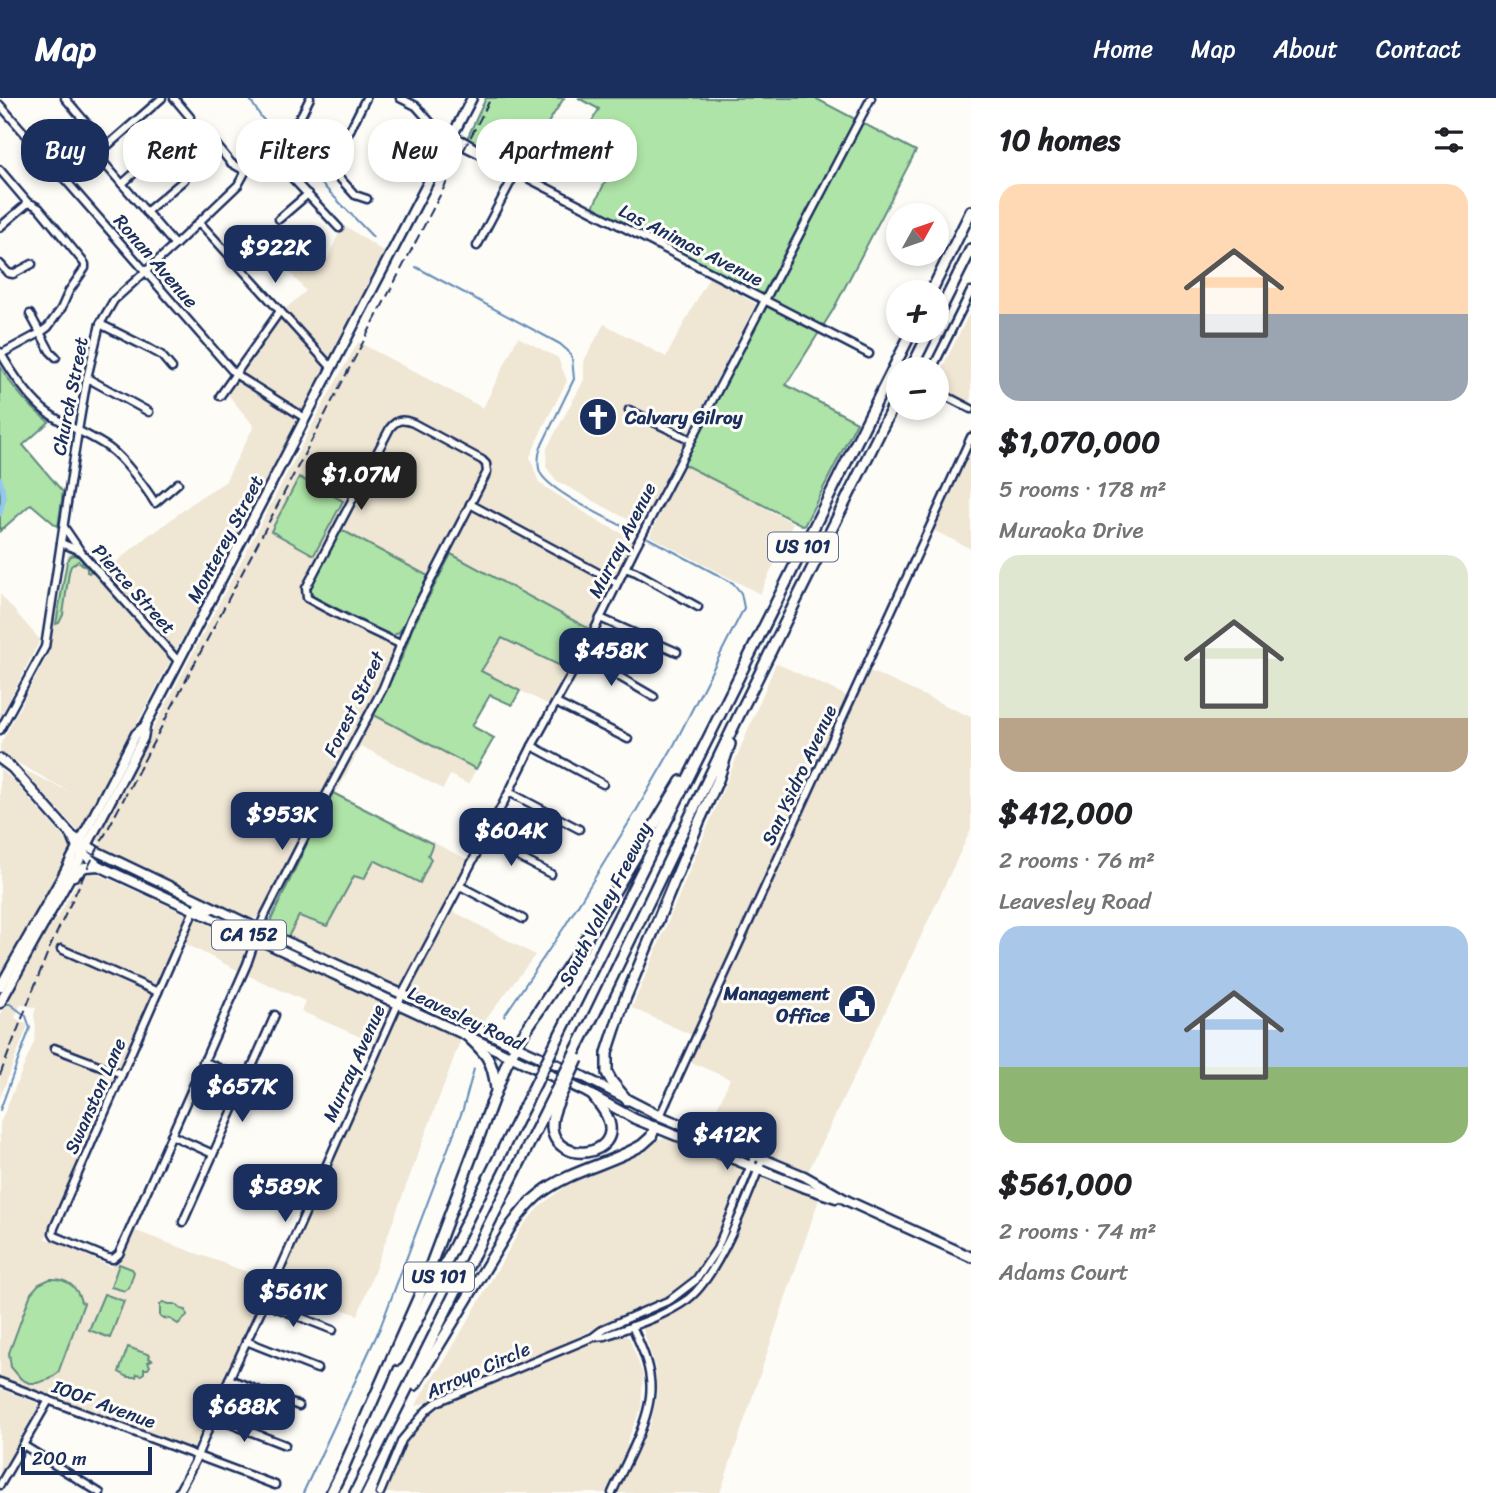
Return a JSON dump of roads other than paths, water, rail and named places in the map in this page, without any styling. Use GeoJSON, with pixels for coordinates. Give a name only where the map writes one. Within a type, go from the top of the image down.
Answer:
{"type":"FeatureCollection","features":[{"type":"Feature","properties":{"kind":"highway"},"geometry":{"type":"LineString","coordinates":[[937,280],[971,211]]}},
{"type":"Feature","properties":{"kind":"highway"},"geometry":{"type":"LineString","coordinates":[[949,293],[971,249]]}},
{"type":"Feature","properties":{"kind":"highway","name":"South Valley Freeway"},"geometry":{"type":"LineString","coordinates":[[331,1493],[906,343]]}},
{"type":"Feature","properties":{"kind":"highway","name":"South Valley Freeway"},"geometry":{"type":"LineString","coordinates":[[355,1493],[558,1093],[740,713],[886,420]]}},
{"type":"Feature","properties":{"kind":"highway"},"geometry":{"type":"LineString","coordinates":[[627,1100],[607,1073],[607,1053],[629,992],[718,780],[740,713]]}},
{"type":"Feature","properties":{"kind":"highway"},"geometry":{"type":"LineString","coordinates":[[342,1471],[419,1296],[510,1057],[583,944],[682,778],[695,763]]}},
{"type":"Feature","properties":{"kind":"highway","name":"CA 152"},"geometry":{"type":"LineString","coordinates":[[465,1034],[485,1052],[496,1091]]}},
{"type":"Feature","properties":{"kind":"highway"},"geometry":{"type":"LineString","coordinates":[[558,1093],[552,1118],[554,1134],[559,1143],[569,1150],[587,1153],[602,1146],[610,1129],[610,1121],[593,1096]]}},
{"type":"Feature","properties":{"kind":"highway"},"geometry":{"type":"LineString","coordinates":[[400,1402],[414,1387],[526,1206],[556,1183],[642,1145],[651,1137],[655,1127]]}},
{"type":"Feature","properties":{"kind":"main road","name":"Monterey Street"},"geometry":{"type":"LineString","coordinates":[[461,119],[472,98]]}},
{"type":"Feature","properties":{"kind":"main road","name":"Monterey Street"},"geometry":{"type":"LineString","coordinates":[[3,983],[65,887],[136,734],[145,726],[179,662],[428,182]]}},
{"type":"Feature","properties":{"kind":"main road"},"geometry":{"type":"LineString","coordinates":[[0,759],[12,768],[82,847]]}},
{"type":"Feature","properties":{"kind":"main road","name":"Monterey Street"},"geometry":{"type":"LineString","coordinates":[[0,1003],[3,983],[82,847]]}},
{"type":"Feature","properties":{"kind":"main road","name":"Leavesley Road"},"geometry":{"type":"LineString","coordinates":[[82,847],[99,866],[465,1034],[627,1115],[813,1192],[848,1201]]}},
{"type":"Feature","properties":{"kind":"main road","name":"Leavesley Road"},"geometry":{"type":"LineString","coordinates":[[82,847],[584,1077],[660,1116],[804,1176],[848,1201],[971,1256]]}},
{"type":"Feature","properties":{"kind":"main road"},"geometry":{"type":"LineString","coordinates":[[65,887],[82,869],[99,866]]}},
{"type":"Feature","properties":{"kind":"main road","name":"San Ysidro Avenue"},"geometry":{"type":"LineString","coordinates":[[655,1127],[660,1116]]}},
{"type":"Feature","properties":{"kind":"street"},"geometry":{"type":"LineString","coordinates":[[65,98],[83,119]]}},
{"type":"Feature","properties":{"kind":"street"},"geometry":{"type":"LineString","coordinates":[[109,143],[162,98]]}},
{"type":"Feature","properties":{"kind":"street"},"geometry":{"type":"LineString","coordinates":[[174,98],[190,117]]}},
{"type":"Feature","properties":{"kind":"street","name":"Church Street"},"geometry":{"type":"LineString","coordinates":[[299,119],[310,98]]}},
{"type":"Feature","properties":{"kind":"street"},"geometry":{"type":"LineString","coordinates":[[366,98],[332,166],[355,195],[367,199]]}},
{"type":"Feature","properties":{"kind":"street","name":"Las Animas Avenue"},"geometry":{"type":"LineString","coordinates":[[400,98],[418,104],[428,119]]}},
{"type":"Feature","properties":{"kind":"street","name":"Murray Avenue"},"geometry":{"type":"LineString","coordinates":[[178,1493],[197,1456],[398,1003],[871,98]]}},
{"type":"Feature","properties":{"kind":"street","name":"Ronan Avenue"},"geometry":{"type":"LineString","coordinates":[[0,105],[21,129]]}},
{"type":"Feature","properties":{"kind":"street"},"geometry":{"type":"LineString","coordinates":[[396,143],[406,148],[424,164],[414,166],[395,157],[389,152],[391,146],[396,143]]}},
{"type":"Feature","properties":{"kind":"street"},"geometry":{"type":"LineString","coordinates":[[122,184],[159,151],[170,150],[186,169],[187,175],[146,212]]}},
{"type":"Feature","properties":{"kind":"street"},"geometry":{"type":"LineString","coordinates":[[222,152],[236,166]]}},
{"type":"Feature","properties":{"kind":"street"},"geometry":{"type":"LineString","coordinates":[[109,169],[175,245]]}},
{"type":"Feature","properties":{"kind":"street"},"geometry":{"type":"LineString","coordinates":[[0,171],[27,203],[39,208],[83,260],[85,268],[53,321],[40,333],[1,353],[14,376],[34,400],[53,416],[113,451],[155,503],[178,483]]}},
{"type":"Feature","properties":{"kind":"street","name":"Ronan Avenue"},"geometry":{"type":"LineString","coordinates":[[68,182],[235,374],[305,418]]}},
{"type":"Feature","properties":{"kind":"street","name":"Church Street"},"geometry":{"type":"LineString","coordinates":[[0,730],[45,648],[78,431],[100,324],[114,300],[200,222],[239,182]]}},
{"type":"Feature","properties":{"kind":"street"},"geometry":{"type":"LineString","coordinates":[[298,182],[339,228]]}},
{"type":"Feature","properties":{"kind":"street"},"geometry":{"type":"LineString","coordinates":[[477,246],[511,182]]}},
{"type":"Feature","properties":{"kind":"street","name":"Las Animas Avenue"},"geometry":{"type":"LineString","coordinates":[[535,182],[869,354]]}},
{"type":"Feature","properties":{"kind":"street"},"geometry":{"type":"LineString","coordinates":[[279,219],[308,194]]}},
{"type":"Feature","properties":{"kind":"street"},"geometry":{"type":"LineString","coordinates":[[0,227],[27,203]]}},
{"type":"Feature","properties":{"kind":"street"},"geometry":{"type":"LineString","coordinates":[[200,222],[331,367]]}},
{"type":"Feature","properties":{"kind":"street"},"geometry":{"type":"LineString","coordinates":[[0,264],[8,273],[13,274],[33,264]]}},
{"type":"Feature","properties":{"kind":"street"},"geometry":{"type":"LineString","coordinates":[[938,357],[971,291]]}},
{"type":"Feature","properties":{"kind":"street"},"geometry":{"type":"LineString","coordinates":[[220,396],[280,310]]}},
{"type":"Feature","properties":{"kind":"street"},"geometry":{"type":"LineString","coordinates":[[30,314],[56,357]]}},
{"type":"Feature","properties":{"kind":"street"},"geometry":{"type":"LineString","coordinates":[[100,324],[161,355],[172,368]]}},
{"type":"Feature","properties":{"kind":"street"},"geometry":{"type":"LineString","coordinates":[[87,378],[149,412]]}},
{"type":"Feature","properties":{"kind":"street"},"geometry":{"type":"LineString","coordinates":[[949,398],[971,409]]}},
{"type":"Feature","properties":{"kind":"street"},"geometry":{"type":"LineString","coordinates":[[629,410],[691,440]]}},
{"type":"Feature","properties":{"kind":"street","name":"Forest Street"},"geometry":{"type":"LineString","coordinates":[[115,1258],[247,964],[259,929],[383,688],[411,619],[487,472],[486,464],[482,460],[402,420],[390,428],[306,588],[307,598],[317,604],[400,644]]}},
{"type":"Feature","properties":{"kind":"street","name":"San Ysidro Avenue"},"geometry":{"type":"LineString","coordinates":[[660,1116],[971,437]]}},
{"type":"Feature","properties":{"kind":"street"},"geometry":{"type":"LineString","coordinates":[[470,504],[617,583]]}},
{"type":"Feature","properties":{"kind":"street"},"geometry":{"type":"LineString","coordinates":[[64,527],[80,551]]}},
{"type":"Feature","properties":{"kind":"street","name":"Pierce Street"},"geometry":{"type":"LineString","coordinates":[[61,543],[80,551],[179,662]]}},
{"type":"Feature","properties":{"kind":"street"},"geometry":{"type":"LineString","coordinates":[[625,568],[698,607]]}},
{"type":"Feature","properties":{"kind":"street"},"geometry":{"type":"LineString","coordinates":[[600,618],[677,652]]}},
{"type":"Feature","properties":{"kind":"street"},"geometry":{"type":"LineString","coordinates":[[582,655],[654,697]]}},
{"type":"Feature","properties":{"kind":"street"},"geometry":{"type":"LineString","coordinates":[[556,703],[628,739]]}},
{"type":"Feature","properties":{"kind":"street"},"geometry":{"type":"LineString","coordinates":[[532,747],[603,784]]}},
{"type":"Feature","properties":{"kind":"street"},"geometry":{"type":"LineString","coordinates":[[509,792],[579,829]]}},
{"type":"Feature","properties":{"kind":"street"},"geometry":{"type":"LineString","coordinates":[[484,839],[551,874]]}},
{"type":"Feature","properties":{"kind":"street"},"geometry":{"type":"LineString","coordinates":[[460,886],[523,919]]}},
{"type":"Feature","properties":{"kind":"street"},"geometry":{"type":"LineString","coordinates":[[194,910],[197,906],[208,911],[216,908]]}},
{"type":"Feature","properties":{"kind":"street","name":"Swanston Lane"},"geometry":{"type":"LineString","coordinates":[[115,1258],[108,1258],[55,1236],[54,1228],[194,910]]}},
{"type":"Feature","properties":{"kind":"street"},"geometry":{"type":"LineString","coordinates":[[61,949],[158,992]]}},
{"type":"Feature","properties":{"kind":"street"},"geometry":{"type":"LineString","coordinates":[[184,1222],[275,1015]]}},
{"type":"Feature","properties":{"kind":"street"},"geometry":{"type":"LineString","coordinates":[[54,1048],[122,1074]]}},
{"type":"Feature","properties":{"kind":"street"},"geometry":{"type":"LineString","coordinates":[[203,1061],[246,1080]]}},
{"type":"Feature","properties":{"kind":"street"},"geometry":{"type":"LineString","coordinates":[[171,1135],[213,1154]]}},
{"type":"Feature","properties":{"kind":"street","name":"Arroyo Circle"},"geometry":{"type":"LineString","coordinates":[[593,1337],[605,1336],[666,1312],[691,1296],[716,1264],[759,1157]]}},
{"type":"Feature","properties":{"kind":"street","name":"Arroyo Circle"},"geometry":{"type":"LineString","coordinates":[[380,1493],[402,1440],[437,1402],[593,1337],[605,1328],[670,1300],[696,1280],[717,1248],[755,1167]]}},
{"type":"Feature","properties":{"kind":"street"},"geometry":{"type":"LineString","coordinates":[[264,1303],[333,1330]]}},
{"type":"Feature","properties":{"kind":"street"},"geometry":{"type":"LineString","coordinates":[[612,1493],[647,1415],[651,1395],[651,1381],[645,1357],[632,1326]]}},
{"type":"Feature","properties":{"kind":"street"},"geometry":{"type":"LineString","coordinates":[[246,1341],[317,1368]]}},
{"type":"Feature","properties":{"kind":"street"},"geometry":{"type":"LineString","coordinates":[[229,1379],[299,1406]]}},
{"type":"Feature","properties":{"kind":"street","name":"IOOF Avenue"},"geometry":{"type":"LineString","coordinates":[[0,1382],[275,1485]]}},
{"type":"Feature","properties":{"kind":"street"},"geometry":{"type":"LineString","coordinates":[[0,1485],[49,1400]]}},
{"type":"Feature","properties":{"kind":"street"},"geometry":{"type":"LineString","coordinates":[[212,1418],[285,1445]]}},
{"type":"Feature","properties":{"kind":"street"},"geometry":{"type":"LineString","coordinates":[[23,1445],[100,1493]]}},
{"type":"Feature","properties":{"kind":"waterway"},"geometry":{"type":"LineString","coordinates":[[249,98],[263,119]]}},
{"type":"Feature","properties":{"kind":"waterway"},"geometry":{"type":"LineString","coordinates":[[320,182],[373,237]]}},
{"type":"Feature","properties":{"kind":"waterway"},"geometry":{"type":"LineString","coordinates":[[416,267],[560,344],[568,351],[572,358],[574,379],[541,447],[538,461],[541,474],[547,482],[570,498],[636,533]]}},
{"type":"Feature","properties":{"kind":"waterway"},"geometry":{"type":"LineString","coordinates":[[0,478],[4,498],[0,514]]}},
{"type":"Feature","properties":{"kind":"waterway"},"geometry":{"type":"LineString","coordinates":[[504,1016],[563,929],[636,811],[674,745],[744,608],[741,593],[733,583],[648,538]]}},
{"type":"Feature","properties":{"kind":"waterway"},"geometry":{"type":"LineString","coordinates":[[0,1110],[30,1028],[26,1016],[6,1004]]}},
{"type":"Feature","properties":{"kind":"waterway"},"geometry":{"type":"LineString","coordinates":[[303,1493],[380,1328],[463,1109],[474,1069]]}},
{"type":"Feature","properties":{"kind":"railway"},"geometry":{"type":"LineString","coordinates":[[0,1075],[49,949],[88,867],[491,98]]}},
{"type":"Feature","properties":{"kind":"place","name":"Calvary Gilroy"},"geometry":{"type":"Point","coordinates":[598,417]}},
{"type":"Feature","properties":{"kind":"place","name":"Management Office"},"geometry":{"type":"Point","coordinates":[857,1004]}}]}
